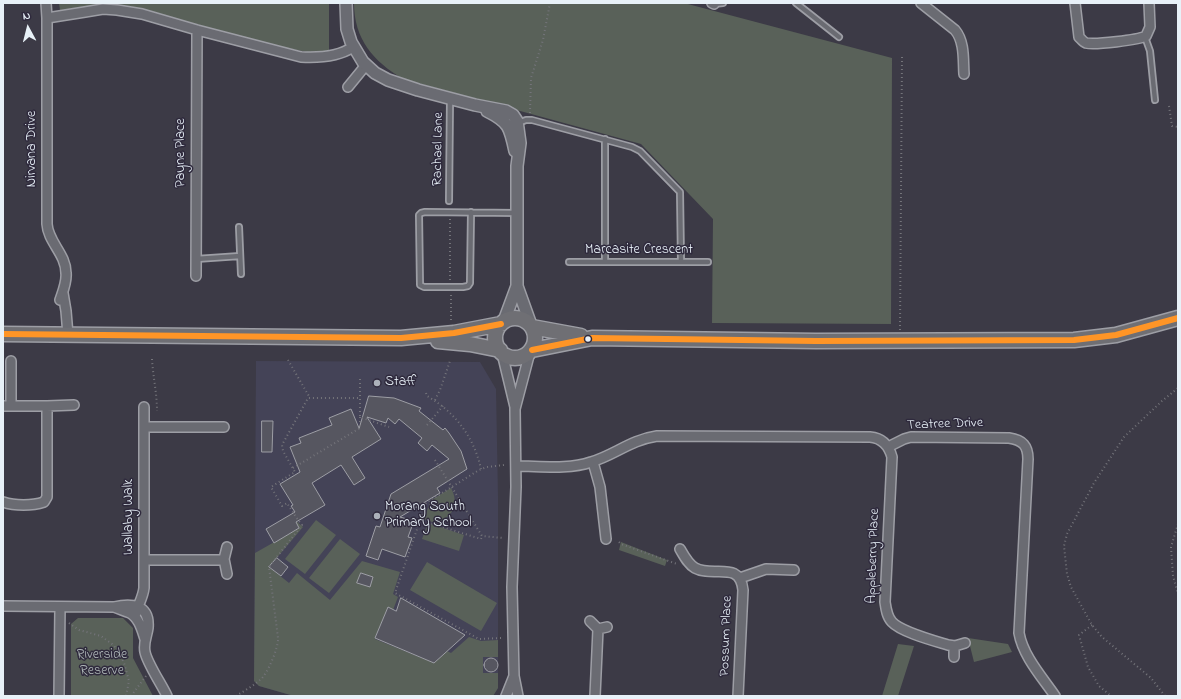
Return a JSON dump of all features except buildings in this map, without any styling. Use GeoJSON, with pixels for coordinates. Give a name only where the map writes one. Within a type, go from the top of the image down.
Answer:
{"type":"FeatureCollection","features":[{"type":"Feature","properties":{"kind":"main road"},"geometry":{"type":"LineString","coordinates":[[401,338],[454,333],[503,323],[515,318],[521,319],[532,326],[592,338],[797,341],[1041,341],[1096,338],[1134,331],[1178,318]]}},
{"type":"Feature","properties":{"kind":"main road"},"geometry":{"type":"LineString","coordinates":[[501,352],[497,345],[496,334],[503,323]]}},
{"type":"Feature","properties":{"kind":"main road"},"geometry":{"type":"LineString","coordinates":[[531,351],[536,336],[532,326]]}},
{"type":"Feature","properties":{"kind":"main road"},"geometry":{"type":"LineString","coordinates":[[3,334],[401,338],[470,344],[501,352],[507,356],[519,357],[531,351],[592,338]]}},
{"type":"Feature","properties":{"kind":"street","name":"Nirvana Drive"},"geometry":{"type":"LineString","coordinates":[[46,3],[48,18],[47,224],[50,237],[66,267],[66,277],[60,300]]}},
{"type":"Feature","properties":{"kind":"street"},"geometry":{"type":"LineString","coordinates":[[346,3],[347,29],[352,45],[366,65],[375,73],[388,80],[418,90],[475,105],[514,125],[518,166],[517,286],[532,326]]}},
{"type":"Feature","properties":{"kind":"street"},"geometry":{"type":"LineString","coordinates":[[921,3],[955,30],[959,35],[962,43],[964,74]]}},
{"type":"Feature","properties":{"kind":"street"},"geometry":{"type":"LineString","coordinates":[[1075,3],[1079,37],[1084,42],[1095,43],[1145,37],[1149,32],[1150,27],[1149,3]]}},
{"type":"Feature","properties":{"kind":"street"},"geometry":{"type":"LineString","coordinates":[[48,18],[103,9],[117,10],[142,14],[296,56],[315,57],[352,45]]}},
{"type":"Feature","properties":{"kind":"street","name":"Payne Place"},"geometry":{"type":"LineString","coordinates":[[196,276],[197,30]]}},
{"type":"Feature","properties":{"kind":"street"},"geometry":{"type":"LineString","coordinates":[[348,87],[366,65]]}},
{"type":"Feature","properties":{"kind":"street"},"geometry":{"type":"LineString","coordinates":[[503,323],[517,286]]}},
{"type":"Feature","properties":{"kind":"street","name":"Nirvana Drive"},"geometry":{"type":"LineString","coordinates":[[63,290],[68,335]]}},
{"type":"Feature","properties":{"kind":"street"},"geometry":{"type":"LineString","coordinates":[[515,408],[531,351]]}},
{"type":"Feature","properties":{"kind":"street"},"geometry":{"type":"LineString","coordinates":[[501,352],[515,408],[516,466],[512,574],[514,676],[518,696]]}},
{"type":"Feature","properties":{"kind":"street"},"geometry":{"type":"LineString","coordinates":[[11,361],[7,406],[74,405]]}},
{"type":"Feature","properties":{"kind":"street"},"geometry":{"type":"LineString","coordinates":[[3,502],[11,504],[37,504],[44,502],[47,497],[47,406]]}},
{"type":"Feature","properties":{"kind":"street","name":"Wallaby Walk"},"geometry":{"type":"LineString","coordinates":[[135,617],[137,606],[144,590],[144,407]]}},
{"type":"Feature","properties":{"kind":"street"},"geometry":{"type":"LineString","coordinates":[[144,427],[224,427]]}},
{"type":"Feature","properties":{"kind":"street"},"geometry":{"type":"LineString","coordinates":[[516,466],[576,466],[593,462],[638,440],[657,436],[870,437],[879,439],[888,447]]}},
{"type":"Feature","properties":{"kind":"street","name":"Teatree Drive"},"geometry":{"type":"LineString","coordinates":[[888,447],[911,437],[1009,438],[1019,440],[1026,446],[1028,459],[1019,633],[1027,655],[1055,696]]}},
{"type":"Feature","properties":{"kind":"street","name":"Appleberry Place"},"geometry":{"type":"LineString","coordinates":[[888,447],[892,457],[892,464],[885,602],[886,612],[893,624],[954,646]]}},
{"type":"Feature","properties":{"kind":"street"},"geometry":{"type":"LineString","coordinates":[[593,462],[600,488],[606,539]]}},
{"type":"Feature","properties":{"kind":"street"},"geometry":{"type":"LineString","coordinates":[[227,546],[224,560],[227,574]]}},
{"type":"Feature","properties":{"kind":"street"},"geometry":{"type":"LineString","coordinates":[[680,548],[688,562]]}},
{"type":"Feature","properties":{"kind":"street"},"geometry":{"type":"LineString","coordinates":[[144,560],[224,560]]}},
{"type":"Feature","properties":{"kind":"street","name":"Possum Place"},"geometry":{"type":"LineString","coordinates":[[688,562],[697,569],[729,572],[740,578],[743,590],[738,696]]}},
{"type":"Feature","properties":{"kind":"street","name":"Possum Place"},"geometry":{"type":"LineString","coordinates":[[740,578],[763,569],[768,565],[794,570]]}},
{"type":"Feature","properties":{"kind":"street"},"geometry":{"type":"LineString","coordinates":[[3,606],[114,607],[127,604],[137,606],[144,611],[147,617],[148,628],[145,639]]}},
{"type":"Feature","properties":{"kind":"street"},"geometry":{"type":"LineString","coordinates":[[59,696],[60,607]]}},
{"type":"Feature","properties":{"kind":"street"},"geometry":{"type":"LineString","coordinates":[[114,607],[135,617],[145,639],[146,655],[167,696]]}},
{"type":"Feature","properties":{"kind":"street"},"geometry":{"type":"LineString","coordinates":[[590,621],[603,628],[595,696]]}},
{"type":"Feature","properties":{"kind":"street"},"geometry":{"type":"LineString","coordinates":[[954,657],[954,646],[965,643]]}},
{"type":"Feature","properties":{"kind":"street"},"geometry":{"type":"LineString","coordinates":[[506,696],[514,676]]}},
{"type":"Feature","properties":{"kind":"lane"},"geometry":{"type":"LineString","coordinates":[[796,3],[839,38]]}},
{"type":"Feature","properties":{"kind":"lane"},"geometry":{"type":"LineString","coordinates":[[1145,37],[1150,51],[1155,100]]}},
{"type":"Feature","properties":{"kind":"lane","name":"Rachael Lane"},"geometry":{"type":"LineString","coordinates":[[449,201],[450,98]]}},
{"type":"Feature","properties":{"kind":"lane"},"geometry":{"type":"LineString","coordinates":[[514,125],[523,120],[530,120],[605,139],[640,150],[680,190],[681,262]]}},
{"type":"Feature","properties":{"kind":"lane"},"geometry":{"type":"LineString","coordinates":[[605,139],[605,262]]}},
{"type":"Feature","properties":{"kind":"lane"},"geometry":{"type":"LineString","coordinates":[[471,212],[470,283],[468,286],[424,287],[420,285],[419,215],[421,213],[471,212],[517,213]]}},
{"type":"Feature","properties":{"kind":"lane"},"geometry":{"type":"LineString","coordinates":[[239,227],[242,274]]}},
{"type":"Feature","properties":{"kind":"lane"},"geometry":{"type":"LineString","coordinates":[[196,259],[240,256]]}},
{"type":"Feature","properties":{"kind":"lane","name":"Marcasite Crescent"},"geometry":{"type":"LineString","coordinates":[[569,262],[708,262]]}},
{"type":"Feature","properties":{"kind":"path"},"geometry":{"type":"LineString","coordinates":[[530,120],[531,78],[543,40],[550,3]]}},
{"type":"Feature","properties":{"kind":"path"},"geometry":{"type":"LineString","coordinates":[[900,341],[902,56]]}},
{"type":"Feature","properties":{"kind":"path"},"geometry":{"type":"LineString","coordinates":[[1169,106],[1172,126],[1178,127]]}},
{"type":"Feature","properties":{"kind":"path"},"geometry":{"type":"LineString","coordinates":[[450,212],[451,320]]}},
{"type":"Feature","properties":{"kind":"path"},"geometry":{"type":"LineString","coordinates":[[152,359],[152,371],[156,386],[157,411]]}},
{"type":"Feature","properties":{"kind":"path"},"geometry":{"type":"LineString","coordinates":[[288,360],[310,398]]}},
{"type":"Feature","properties":{"kind":"path"},"geometry":{"type":"LineString","coordinates":[[435,400],[450,361]]}},
{"type":"Feature","properties":{"kind":"path"},"geometry":{"type":"LineString","coordinates":[[293,468],[360,428],[360,379]]}},
{"type":"Feature","properties":{"kind":"path"},"geometry":{"type":"LineString","coordinates":[[1166,696],[1151,678],[1102,637],[1092,625],[1071,587],[1067,574],[1064,546],[1067,534],[1094,483],[1124,437],[1178,388]]}},
{"type":"Feature","properties":{"kind":"path"},"geometry":{"type":"LineString","coordinates":[[426,393],[427,396],[443,406],[456,419],[467,434],[477,454],[482,469]]}},
{"type":"Feature","properties":{"kind":"path"},"geometry":{"type":"LineString","coordinates":[[236,696],[262,679],[278,642],[268,567],[302,525],[287,503],[282,506],[271,486],[295,472],[281,447],[308,398],[360,398]]}},
{"type":"Feature","properties":{"kind":"path"},"geometry":{"type":"LineString","coordinates":[[427,425],[443,406]]}},
{"type":"Feature","properties":{"kind":"path"},"geometry":{"type":"LineString","coordinates":[[360,417],[389,427]]}},
{"type":"Feature","properties":{"kind":"path"},"geometry":{"type":"LineString","coordinates":[[435,460],[482,536]]}},
{"type":"Feature","properties":{"kind":"path"},"geometry":{"type":"LineString","coordinates":[[501,638],[479,639],[395,593],[426,503],[482,469],[504,465]]}},
{"type":"Feature","properties":{"kind":"path"},"geometry":{"type":"LineString","coordinates":[[420,520],[481,539],[482,536],[502,538]]}},
{"type":"Feature","properties":{"kind":"path"},"geometry":{"type":"LineString","coordinates":[[1178,524],[1172,547],[1173,576],[1178,594]]}},
{"type":"Feature","properties":{"kind":"path"},"geometry":{"type":"LineString","coordinates":[[619,542],[620,544],[676,564],[688,562]]}},
{"type":"Feature","properties":{"kind":"path"},"geometry":{"type":"LineString","coordinates":[[66,622],[79,630],[101,636],[112,644],[124,663],[129,681],[126,696]]}},
{"type":"Feature","properties":{"kind":"path"},"geometry":{"type":"LineString","coordinates":[[1092,625],[1079,635],[1088,667],[1099,686],[1111,696]]}},
{"type":"Feature","properties":{"kind":"path"},"geometry":{"type":"LineString","coordinates":[[131,696],[149,673]]}},
{"type":"Feature","properties":{"kind":"shaded area","name":"Morang South Primary School"},"geometry":{"type":"Polygon","coordinates":[[[256,361],[480,362],[496,389],[498,497],[498,688],[493,696],[294,696],[259,686],[254,681],[256,361]]]}},
{"type":"Feature","properties":{"kind":"green space"},"geometry":{"type":"Polygon","coordinates":[[[59,3],[329,3],[329,52],[307,52],[271,45],[128,6],[96,6],[65,11],[60,10],[59,3]]]}},
{"type":"Feature","properties":{"kind":"green space"},"geometry":{"type":"Polygon","coordinates":[[[354,3],[684,3],[892,58],[891,324],[712,323],[713,219],[641,144],[403,79],[383,65],[367,48],[357,28],[354,3]]]}},
{"type":"Feature","properties":{"kind":"green space"},"geometry":{"type":"Polygon","coordinates":[[[451,488],[455,500],[453,510],[450,514],[441,521],[435,523],[424,519],[431,500],[451,488]]]}},
{"type":"Feature","properties":{"kind":"green space"},"geometry":{"type":"Polygon","coordinates":[[[293,518],[303,527],[269,567],[289,583],[297,573],[330,600],[362,561],[400,572],[393,594],[398,597],[393,610],[388,608],[375,639],[434,663],[447,651],[451,653],[469,637],[481,641],[498,640],[498,657],[483,657],[483,673],[498,673],[498,688],[493,696],[294,696],[259,686],[254,681],[255,553],[299,528],[293,518]]]}},
{"type":"Feature","properties":{"kind":"green space"},"geometry":{"type":"Polygon","coordinates":[[[316,520],[336,535],[305,574],[285,559],[316,520]]]}},
{"type":"Feature","properties":{"kind":"green space"},"geometry":{"type":"Polygon","coordinates":[[[428,523],[464,535],[459,551],[422,539],[428,523]]]}},
{"type":"Feature","properties":{"kind":"green space"},"geometry":{"type":"Polygon","coordinates":[[[340,539],[360,554],[329,593],[309,578],[340,539]]]}},
{"type":"Feature","properties":{"kind":"green space"},"geometry":{"type":"Polygon","coordinates":[[[621,542],[667,560],[665,566],[619,550],[621,542]]]}},
{"type":"Feature","properties":{"kind":"green space"},"geometry":{"type":"Polygon","coordinates":[[[427,562],[497,603],[481,631],[410,590],[427,562]]]}},
{"type":"Feature","properties":{"kind":"green space","name":"Riverside Reserve"},"geometry":{"type":"Polygon","coordinates":[[[78,618],[123,618],[133,628],[133,658],[153,696],[71,696],[71,624],[78,618]]]}},
{"type":"Feature","properties":{"kind":"green space"},"geometry":{"type":"Polygon","coordinates":[[[968,638],[1008,644],[1012,652],[974,662],[968,638]]]}},
{"type":"Feature","properties":{"kind":"green space"},"geometry":{"type":"Polygon","coordinates":[[[898,644],[914,646],[898,696],[882,696],[898,644]]]}},
{"type":"Feature","properties":{"kind":"transit line"},"geometry":{"type":"LineString","coordinates":[[532,350],[592,338],[816,341],[1074,340],[1116,335],[1178,318]]}},
{"type":"Feature","properties":{"kind":"transit line"},"geometry":{"type":"LineString","coordinates":[[3,334],[401,338],[454,333],[501,324]]}},
{"type":"Feature","properties":{"kind":"place","name":"Staff"},"geometry":{"type":"Point","coordinates":[377,383]}},
{"type":"Feature","properties":{"kind":"place","name":"Morang South Primary School"},"geometry":{"type":"Point","coordinates":[377,516]}}]}
